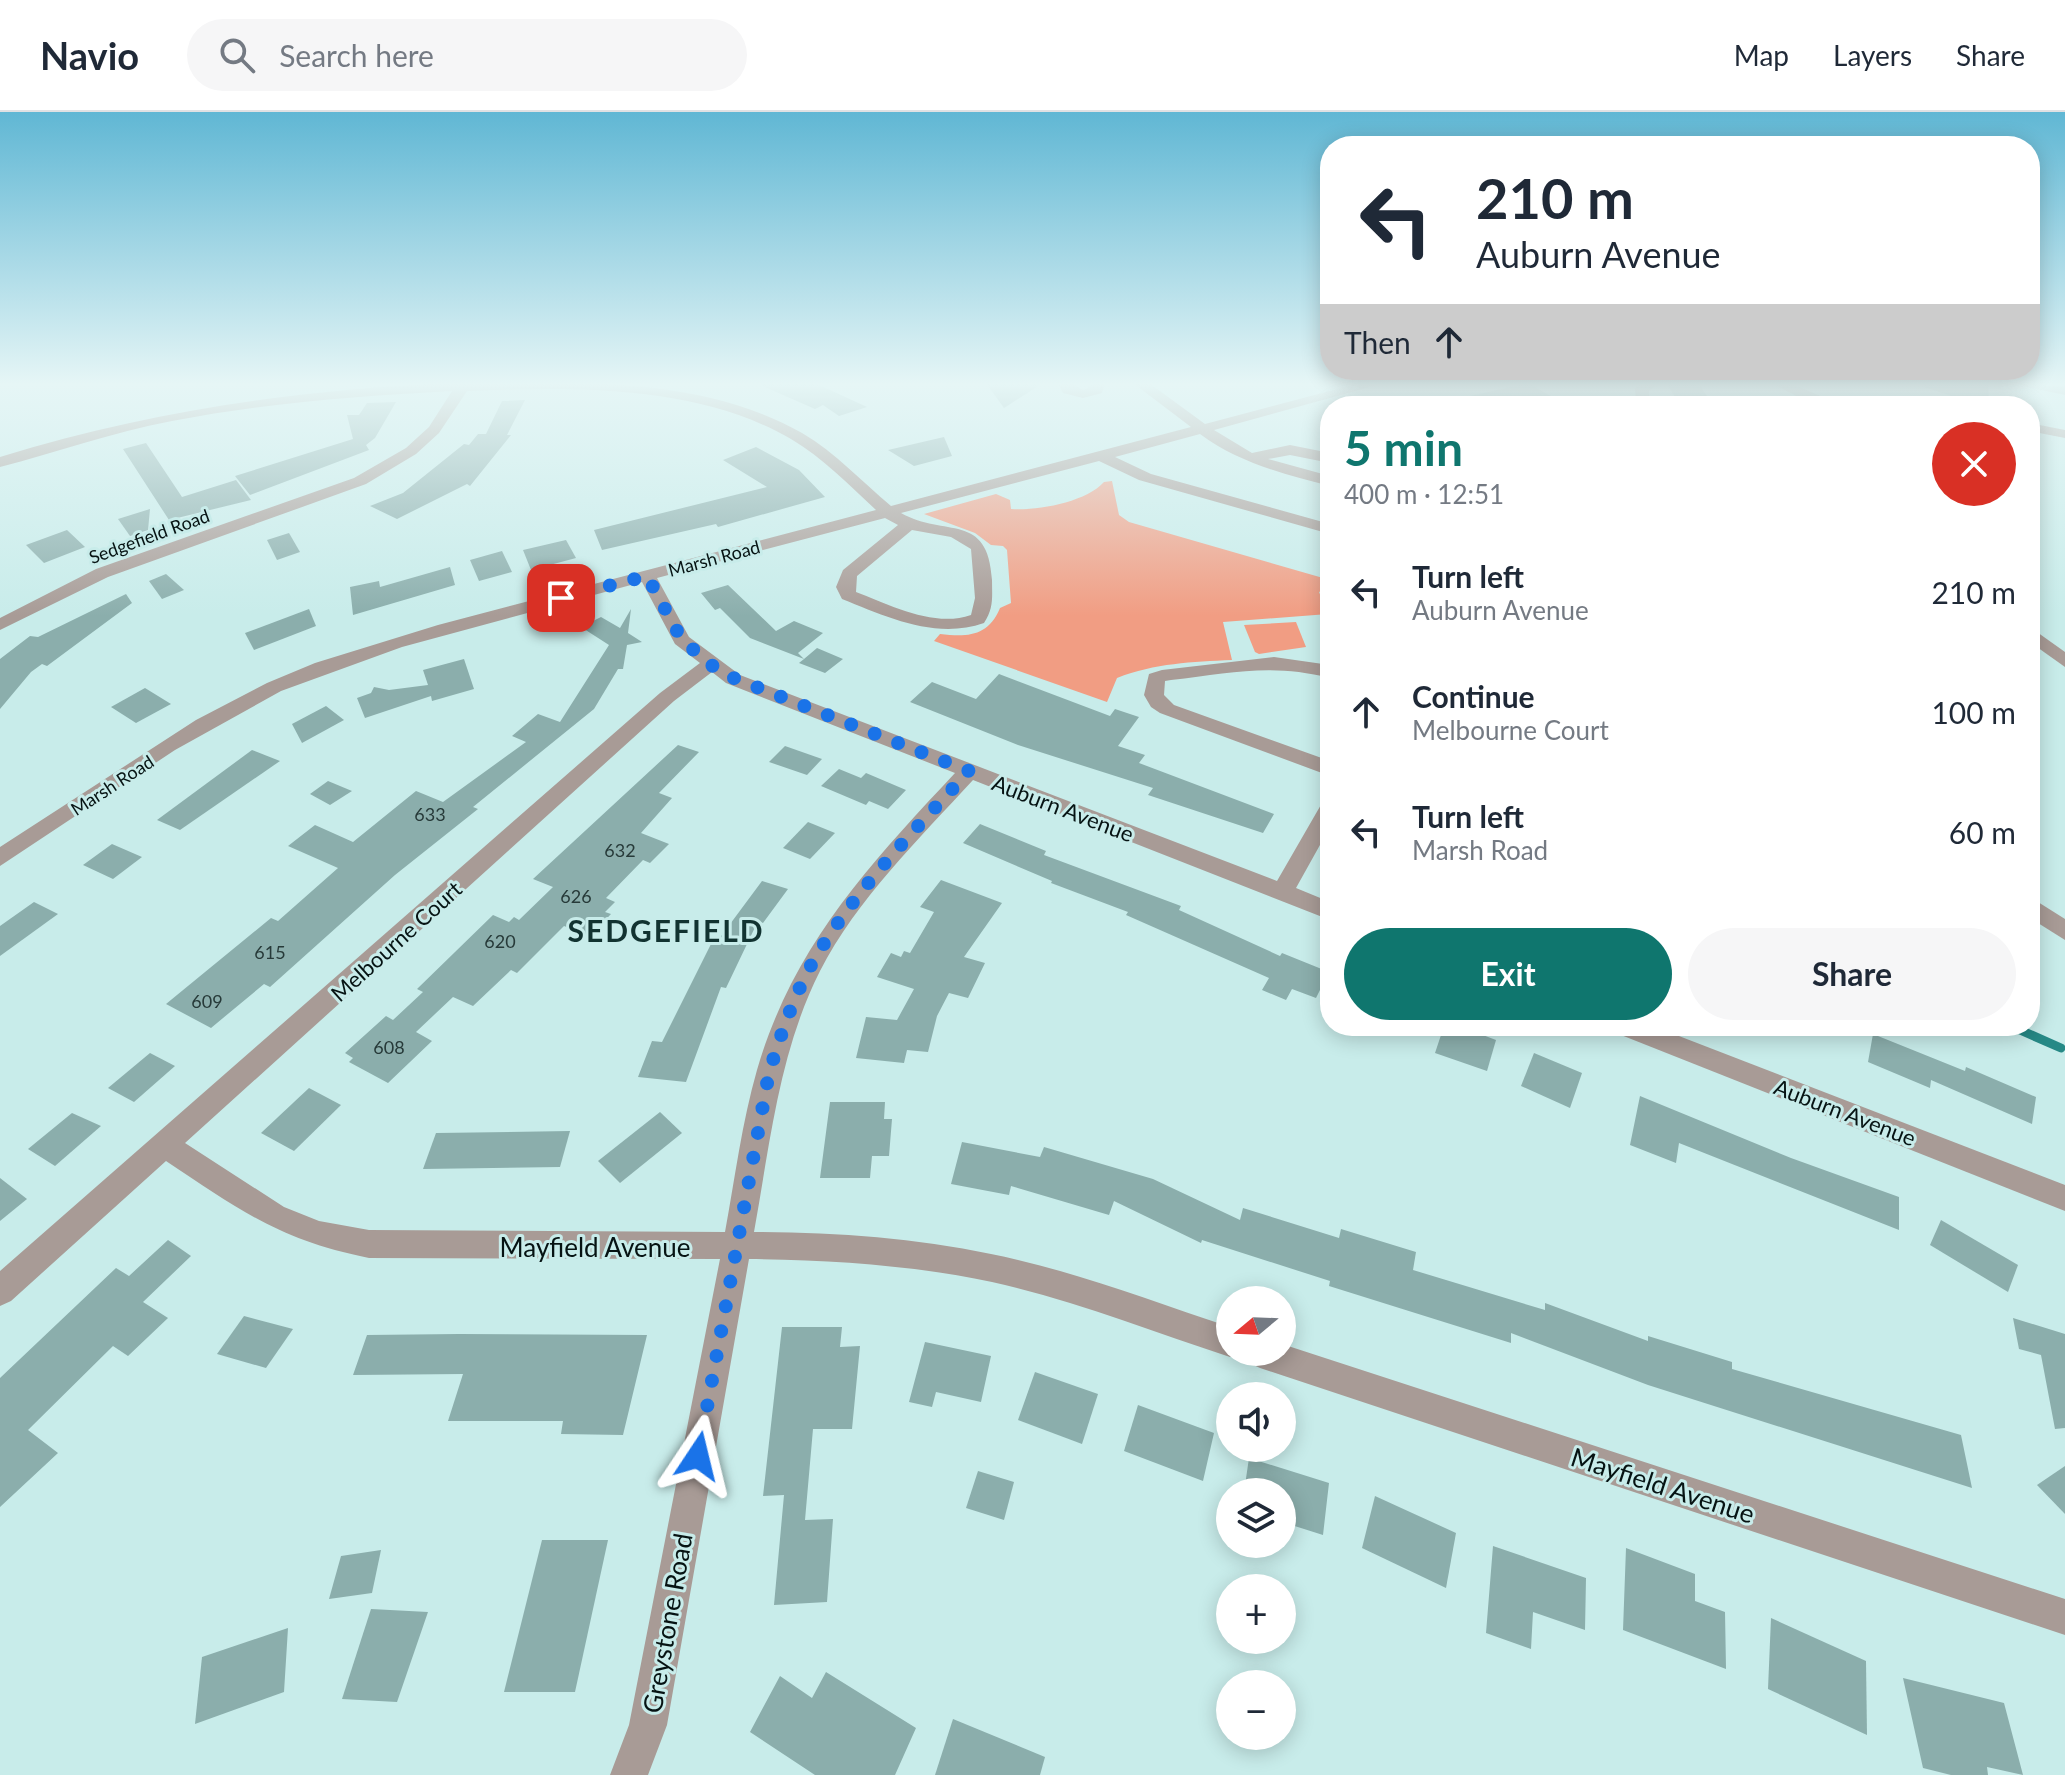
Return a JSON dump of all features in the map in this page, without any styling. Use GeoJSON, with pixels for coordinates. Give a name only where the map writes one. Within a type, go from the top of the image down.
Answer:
{"type":"FeatureCollection","features":[{"type":"Feature","properties":{"kind":"street","name":"Sedgefield Road"},"geometry":{"type":"LineString","coordinates":[[0,625],[102,573],[360,481],[395,461]]}},
{"type":"Feature","properties":{"kind":"street"},"geometry":{"type":"LineString","coordinates":[[830,461],[857,483],[885,513],[909,524],[959,535],[980,550],[984,603],[978,619],[967,625],[946,627],[848,595],[845,587],[849,574],[909,524]]}},
{"type":"Feature","properties":{"kind":"street","name":"Marsh Road"},"geometry":{"type":"LineString","coordinates":[[0,858],[179,741],[274,687],[368,650],[1084,461]]}},
{"type":"Feature","properties":{"kind":"street"},"geometry":{"type":"LineString","coordinates":[[1111,461],[1145,477],[1320,526]]}},
{"type":"Feature","properties":{"kind":"street"},"geometry":{"type":"LineString","coordinates":[[1259,461],[1320,478]]}},
{"type":"Feature","properties":{"kind":"street"},"geometry":{"type":"LineString","coordinates":[[647,576],[682,640],[710,665]]}},
{"type":"Feature","properties":{"kind":"street"},"geometry":{"type":"LineString","coordinates":[[2040,641],[2065,661]]}},
{"type":"Feature","properties":{"kind":"street"},"geometry":{"type":"LineString","coordinates":[[1320,669],[1301,662],[1279,663],[1169,674],[1156,678],[1153,685],[1158,703],[1167,709],[1320,765]]}},
{"type":"Feature","properties":{"kind":"street","name":"Auburn Avenue"},"geometry":{"type":"LineString","coordinates":[[710,665],[733,679],[1320,907]]}},
{"type":"Feature","properties":{"kind":"street","name":"Melbourne Court"},"geometry":{"type":"LineString","coordinates":[[0,1291],[667,697],[710,665]]}},
{"type":"Feature","properties":{"kind":"street","name":"Greystone Road"},"geometry":{"type":"LineString","coordinates":[[629,1775],[648,1725],[769,1073],[788,1015],[812,963],[833,929],[889,859],[969,771]]}},
{"type":"Feature","properties":{"kind":"street"},"geometry":{"type":"LineString","coordinates":[[1282,892],[1320,826]]}},
{"type":"Feature","properties":{"kind":"street"},"geometry":{"type":"LineString","coordinates":[[2040,913],[2065,931]]}},
{"type":"Feature","properties":{"kind":"street","name":"Auburn Avenue"},"geometry":{"type":"LineString","coordinates":[[1651,1036],[2065,1198]]}},
{"type":"Feature","properties":{"kind":"street","name":"Mayfield Avenue"},"geometry":{"type":"LineString","coordinates":[[165,1145],[274,1216],[318,1234],[369,1244],[860,1248],[992,1268],[1216,1338]]}},
{"type":"Feature","properties":{"kind":"street","name":"Mayfield Avenue"},"geometry":{"type":"LineString","coordinates":[[1296,1364],[2065,1617]]}},
{"type":"Feature","properties":{"kind":"shaded area"},"geometry":{"type":"Polygon","coordinates":[[[1112,481],[1119,515],[1129,522],[1320,577],[1320,615],[1223,622],[1232,660],[1174,664],[1131,673],[1117,678],[1107,702],[934,641],[940,634],[968,635],[983,630],[1000,608],[1011,603],[1007,550],[1003,546],[991,545],[975,533],[924,514],[996,494],[1010,500],[1011,509],[1048,507],[1086,495],[1104,482],[1112,481]]]}},
{"type":"Feature","properties":{"kind":"shaded area"},"geometry":{"type":"Polygon","coordinates":[[[1296,622],[1306,647],[1259,654],[1255,652],[1244,625],[1296,622]]]}},
{"type":"Feature","properties":{"kind":"building"},"geometry":{"type":"Polygon","coordinates":[[[131,461],[158,461],[182,497],[236,480],[251,500],[169,520],[131,461]]]}},
{"type":"Feature","properties":{"kind":"building"},"geometry":{"type":"Polygon","coordinates":[[[284,461],[341,461],[250,495],[235,476],[284,461]]]}},
{"type":"Feature","properties":{"kind":"building"},"geometry":{"type":"Polygon","coordinates":[[[443,461],[490,461],[470,486],[467,484],[397,519],[370,506],[403,493],[443,461]]]}},
{"type":"Feature","properties":{"kind":"building"},"geometry":{"type":"Polygon","coordinates":[[[724,461],[781,461],[799,470],[825,497],[718,527],[716,524],[602,550],[594,530],[767,487],[724,461]]]}},
{"type":"Feature","properties":{"kind":"building"},"geometry":{"type":"Polygon","coordinates":[[[905,461],[934,461],[914,466],[905,461]]]}},
{"type":"Feature","properties":{"kind":"building"},"geometry":{"type":"Polygon","coordinates":[[[150,509],[148,530],[130,536],[118,519],[150,509]]]}},
{"type":"Feature","properties":{"kind":"building"},"geometry":{"type":"Polygon","coordinates":[[[67,530],[85,547],[44,563],[26,545],[67,530]]]}},
{"type":"Feature","properties":{"kind":"building"},"geometry":{"type":"Polygon","coordinates":[[[289,533],[300,552],[277,560],[267,540],[289,533]]]}},
{"type":"Feature","properties":{"kind":"building"},"geometry":{"type":"Polygon","coordinates":[[[566,540],[576,558],[531,570],[523,550],[566,540]]]}},
{"type":"Feature","properties":{"kind":"building"},"geometry":{"type":"Polygon","coordinates":[[[502,551],[512,572],[479,581],[470,560],[502,551]]]}},
{"type":"Feature","properties":{"kind":"building"},"geometry":{"type":"Polygon","coordinates":[[[450,567],[455,585],[353,615],[350,587],[379,581],[380,587],[450,567]]]}},
{"type":"Feature","properties":{"kind":"building"},"geometry":{"type":"Polygon","coordinates":[[[166,574],[184,590],[162,599],[149,581],[166,574]]]}},
{"type":"Feature","properties":{"kind":"building"},"geometry":{"type":"Polygon","coordinates":[[[728,585],[776,631],[794,621],[823,633],[798,653],[804,659],[750,638],[720,608],[715,610],[701,593],[728,585]]]}},
{"type":"Feature","properties":{"kind":"building"},"geometry":{"type":"Polygon","coordinates":[[[126,594],[132,603],[47,666],[42,664],[31,672],[0,709],[0,659],[30,636],[38,637],[126,594]]]}},
{"type":"Feature","properties":{"kind":"building"},"geometry":{"type":"Polygon","coordinates":[[[309,609],[316,626],[254,650],[245,633],[309,609]]]}},
{"type":"Feature","properties":{"kind":"building"},"geometry":{"type":"Polygon","coordinates":[[[631,609],[628,633],[642,642],[627,645],[623,669],[618,669],[594,709],[473,807],[478,809],[395,875],[270,987],[264,984],[211,1028],[166,1004],[271,918],[278,921],[338,868],[288,846],[315,825],[353,842],[416,791],[443,802],[526,742],[512,736],[538,714],[560,722],[609,645],[581,627],[601,617],[620,628],[631,609]]]}},
{"type":"Feature","properties":{"kind":"building"},"geometry":{"type":"Polygon","coordinates":[[[817,648],[843,659],[825,673],[799,663],[817,648]]]}},
{"type":"Feature","properties":{"kind":"building"},"geometry":{"type":"Polygon","coordinates":[[[464,659],[474,689],[432,701],[431,696],[365,718],[357,698],[371,693],[374,687],[389,690],[428,685],[423,670],[464,659]]]}},
{"type":"Feature","properties":{"kind":"building"},"geometry":{"type":"Polygon","coordinates":[[[999,674],[1110,716],[1115,709],[1139,717],[1118,746],[1145,755],[1139,763],[1274,814],[1263,833],[1148,795],[1153,788],[1018,745],[910,702],[932,682],[976,699],[999,674]]]}},
{"type":"Feature","properties":{"kind":"building"},"geometry":{"type":"Polygon","coordinates":[[[145,688],[171,704],[136,723],[111,707],[145,688]]]}},
{"type":"Feature","properties":{"kind":"building"},"geometry":{"type":"Polygon","coordinates":[[[326,706],[344,720],[302,743],[292,724],[326,706]]]}},
{"type":"Feature","properties":{"kind":"building"},"geometry":{"type":"Polygon","coordinates":[[[678,745],[699,752],[659,793],[672,798],[641,833],[669,844],[650,863],[643,860],[606,898],[615,902],[605,912],[611,914],[590,936],[564,926],[517,973],[511,970],[473,1006],[453,997],[416,1032],[432,1041],[388,1083],[349,1062],[353,1058],[345,1053],[386,1016],[393,1020],[423,992],[417,989],[493,915],[509,922],[514,917],[519,920],[553,887],[533,879],[678,745]]]}},
{"type":"Feature","properties":{"kind":"building"},"geometry":{"type":"Polygon","coordinates":[[[785,746],[822,759],[807,775],[769,762],[785,746]]]}},
{"type":"Feature","properties":{"kind":"building"},"geometry":{"type":"Polygon","coordinates":[[[252,750],[280,761],[180,830],[157,820],[252,750]]]}},
{"type":"Feature","properties":{"kind":"building"},"geometry":{"type":"Polygon","coordinates":[[[839,769],[861,778],[866,773],[906,790],[888,809],[869,801],[866,805],[821,786],[839,769]]]}},
{"type":"Feature","properties":{"kind":"building"},"geometry":{"type":"Polygon","coordinates":[[[328,781],[352,791],[330,805],[310,794],[328,781]]]}},
{"type":"Feature","properties":{"kind":"building"},"geometry":{"type":"Polygon","coordinates":[[[808,822],[835,833],[810,859],[783,848],[808,822]]]}},
{"type":"Feature","properties":{"kind":"building"},"geometry":{"type":"Polygon","coordinates":[[[980,824],[1046,851],[1044,855],[1181,906],[1179,910],[1280,956],[1282,953],[1320,968],[1320,990],[1316,998],[1292,989],[1286,1000],[1262,990],[1269,978],[1126,915],[1128,912],[1051,883],[963,843],[980,824]]]}},
{"type":"Feature","properties":{"kind":"building"},"geometry":{"type":"Polygon","coordinates":[[[112,844],[142,857],[113,879],[83,865],[112,844]]]}},
{"type":"Feature","properties":{"kind":"building"},"geometry":{"type":"Polygon","coordinates":[[[941,880],[1002,903],[964,957],[985,963],[968,998],[949,993],[937,1016],[928,1052],[907,1050],[904,1063],[856,1058],[866,1017],[897,1020],[914,989],[877,977],[891,953],[901,957],[904,951],[910,953],[934,912],[920,907],[941,880]]]}},
{"type":"Feature","properties":{"kind":"building"},"geometry":{"type":"Polygon","coordinates":[[[762,881],[788,889],[763,923],[758,921],[726,988],[721,987],[686,1082],[638,1077],[652,1041],[662,1042],[712,942],[716,943],[762,881]]]}},
{"type":"Feature","properties":{"kind":"building"},"geometry":{"type":"Polygon","coordinates":[[[34,902],[58,914],[0,956],[0,926],[34,902]]]}},
{"type":"Feature","properties":{"kind":"building"},"geometry":{"type":"Polygon","coordinates":[[[1441,1036],[1485,1036],[1496,1040],[1487,1071],[1435,1053],[1441,1036]]]}},
{"type":"Feature","properties":{"kind":"building"},"geometry":{"type":"Polygon","coordinates":[[[1873,1036],[1878,1036],[1965,1071],[1966,1067],[2036,1097],[2032,1124],[1931,1080],[1930,1088],[1868,1062],[1873,1036]]]}},
{"type":"Feature","properties":{"kind":"building"},"geometry":{"type":"Polygon","coordinates":[[[150,1053],[175,1066],[134,1102],[108,1088],[150,1053]]]}},
{"type":"Feature","properties":{"kind":"building"},"geometry":{"type":"Polygon","coordinates":[[[1534,1053],[1582,1073],[1570,1108],[1521,1086],[1534,1053]]]}},
{"type":"Feature","properties":{"kind":"building"},"geometry":{"type":"Polygon","coordinates":[[[309,1088],[341,1105],[294,1151],[261,1133],[309,1088]]]}},
{"type":"Feature","properties":{"kind":"building"},"geometry":{"type":"Polygon","coordinates":[[[1640,1096],[1791,1158],[1899,1197],[1899,1230],[1679,1143],[1676,1163],[1630,1145],[1640,1096]]]}},
{"type":"Feature","properties":{"kind":"building"},"geometry":{"type":"Polygon","coordinates":[[[830,1102],[885,1102],[884,1119],[892,1119],[889,1156],[872,1156],[870,1178],[820,1178],[830,1102]]]}},
{"type":"Feature","properties":{"kind":"building"},"geometry":{"type":"Polygon","coordinates":[[[660,1112],[682,1133],[620,1183],[598,1161],[660,1112]]]}},
{"type":"Feature","properties":{"kind":"building"},"geometry":{"type":"Polygon","coordinates":[[[72,1113],[101,1126],[55,1166],[28,1149],[72,1113]]]}},
{"type":"Feature","properties":{"kind":"building"},"geometry":{"type":"Polygon","coordinates":[[[570,1131],[560,1167],[423,1169],[436,1133],[570,1131]]]}},
{"type":"Feature","properties":{"kind":"building"},"geometry":{"type":"Polygon","coordinates":[[[962,1142],[1040,1157],[1044,1147],[1153,1179],[1240,1220],[1243,1208],[1339,1238],[1341,1229],[1416,1252],[1413,1270],[1545,1310],[1545,1303],[1648,1341],[1648,1336],[1732,1362],[1732,1369],[1961,1435],[1972,1488],[1648,1385],[1511,1333],[1511,1343],[1329,1286],[1330,1281],[1202,1240],[1201,1243],[1114,1201],[1109,1215],[1011,1186],[1009,1195],[951,1184],[962,1142]]]}},
{"type":"Feature","properties":{"kind":"building"},"geometry":{"type":"Polygon","coordinates":[[[0,1178],[27,1199],[0,1221],[0,1178]]]}},
{"type":"Feature","properties":{"kind":"building"},"geometry":{"type":"Polygon","coordinates":[[[1941,1220],[2018,1265],[2008,1292],[1930,1245],[1941,1220]]]}},
{"type":"Feature","properties":{"kind":"building"},"geometry":{"type":"Polygon","coordinates":[[[168,1240],[191,1256],[143,1302],[168,1318],[128,1356],[113,1346],[28,1430],[58,1453],[0,1507],[0,1378],[116,1268],[129,1276],[168,1240]]]}},
{"type":"Feature","properties":{"kind":"building"},"geometry":{"type":"Polygon","coordinates":[[[244,1316],[293,1329],[266,1368],[217,1354],[244,1316]]]}},
{"type":"Feature","properties":{"kind":"building"},"geometry":{"type":"Polygon","coordinates":[[[2013,1318],[2065,1334],[2065,1428],[2055,1429],[2041,1355],[2019,1349],[2013,1318]]]}},
{"type":"Feature","properties":{"kind":"building"},"geometry":{"type":"Polygon","coordinates":[[[782,1327],[842,1327],[840,1347],[860,1346],[852,1429],[813,1429],[805,1520],[833,1519],[827,1602],[774,1605],[784,1495],[763,1496],[782,1327]]]}},
{"type":"Feature","properties":{"kind":"building"},"geometry":{"type":"Polygon","coordinates":[[[367,1335],[647,1335],[623,1435],[561,1434],[563,1421],[448,1421],[463,1374],[353,1375],[367,1335]]]}},
{"type":"Feature","properties":{"kind":"building"},"geometry":{"type":"Polygon","coordinates":[[[925,1342],[991,1356],[981,1402],[936,1392],[932,1407],[909,1402],[925,1342]]]}},
{"type":"Feature","properties":{"kind":"building"},"geometry":{"type":"Polygon","coordinates":[[[1035,1372],[1098,1394],[1082,1444],[1018,1420],[1035,1372]]]}},
{"type":"Feature","properties":{"kind":"building"},"geometry":{"type":"Polygon","coordinates":[[[1138,1405],[1214,1433],[1203,1481],[1124,1451],[1138,1405]]]}},
{"type":"Feature","properties":{"kind":"building"},"geometry":{"type":"Polygon","coordinates":[[[1248,1462],[1262,1462],[1329,1483],[1323,1535],[1296,1526],[1296,1478],[1246,1478],[1248,1462]]]}},
{"type":"Feature","properties":{"kind":"building"},"geometry":{"type":"Polygon","coordinates":[[[2065,1466],[2065,1514],[2037,1485],[2065,1466]]]}},
{"type":"Feature","properties":{"kind":"building"},"geometry":{"type":"Polygon","coordinates":[[[978,1471],[1014,1482],[1004,1520],[966,1508],[978,1471]]]}},
{"type":"Feature","properties":{"kind":"building"},"geometry":{"type":"Polygon","coordinates":[[[1375,1496],[1456,1533],[1446,1588],[1362,1548],[1375,1496]]]}},
{"type":"Feature","properties":{"kind":"building"},"geometry":{"type":"Polygon","coordinates":[[[542,1540],[608,1540],[575,1692],[504,1692],[542,1540]]]}},
{"type":"Feature","properties":{"kind":"building"},"geometry":{"type":"Polygon","coordinates":[[[1493,1546],[1586,1578],[1585,1630],[1533,1612],[1531,1649],[1486,1633],[1493,1546]]]}},
{"type":"Feature","properties":{"kind":"building"},"geometry":{"type":"Polygon","coordinates":[[[1626,1548],[1695,1574],[1695,1601],[1725,1612],[1726,1669],[1623,1630],[1626,1548]]]}},
{"type":"Feature","properties":{"kind":"building"},"geometry":{"type":"Polygon","coordinates":[[[381,1550],[372,1593],[329,1599],[341,1556],[381,1550]]]}},
{"type":"Feature","properties":{"kind":"building"},"geometry":{"type":"Polygon","coordinates":[[[371,1609],[428,1612],[397,1702],[342,1699],[371,1609]]]}},
{"type":"Feature","properties":{"kind":"building"},"geometry":{"type":"Polygon","coordinates":[[[1771,1618],[1866,1661],[1867,1735],[1768,1689],[1771,1618]]]}},
{"type":"Feature","properties":{"kind":"building"},"geometry":{"type":"Polygon","coordinates":[[[288,1628],[284,1692],[195,1724],[202,1657],[288,1628]]]}},
{"type":"Feature","properties":{"kind":"building"},"geometry":{"type":"Polygon","coordinates":[[[826,1672],[916,1728],[895,1775],[815,1775],[750,1732],[780,1676],[812,1698],[826,1672]]]}},
{"type":"Feature","properties":{"kind":"building"},"geometry":{"type":"Polygon","coordinates":[[[1903,1678],[2004,1703],[2023,1775],[1987,1767],[1988,1775],[1951,1775],[1923,1768],[1903,1678]]]}},
{"type":"Feature","properties":{"kind":"building"},"geometry":{"type":"Polygon","coordinates":[[[953,1719],[1045,1757],[1040,1775],[935,1775],[953,1719]]]}},
{"type":"Feature","properties":{"kind":"waterway"},"geometry":{"type":"LineString","coordinates":[[2034,1036],[2061,1048]]}},
{"type":"Feature","properties":{"kind":"district","name":"SEDGEFIELD"},"geometry":{"type":"Point","coordinates":[666,930]}},
{"type":"Feature","properties":{"kind":"route"},"geometry":{"type":"LineString","coordinates":[[561,598],[647,576],[682,640],[721,673],[969,771],[889,859],[833,929],[812,963],[788,1015],[769,1073],[698,1456]]}}]}
